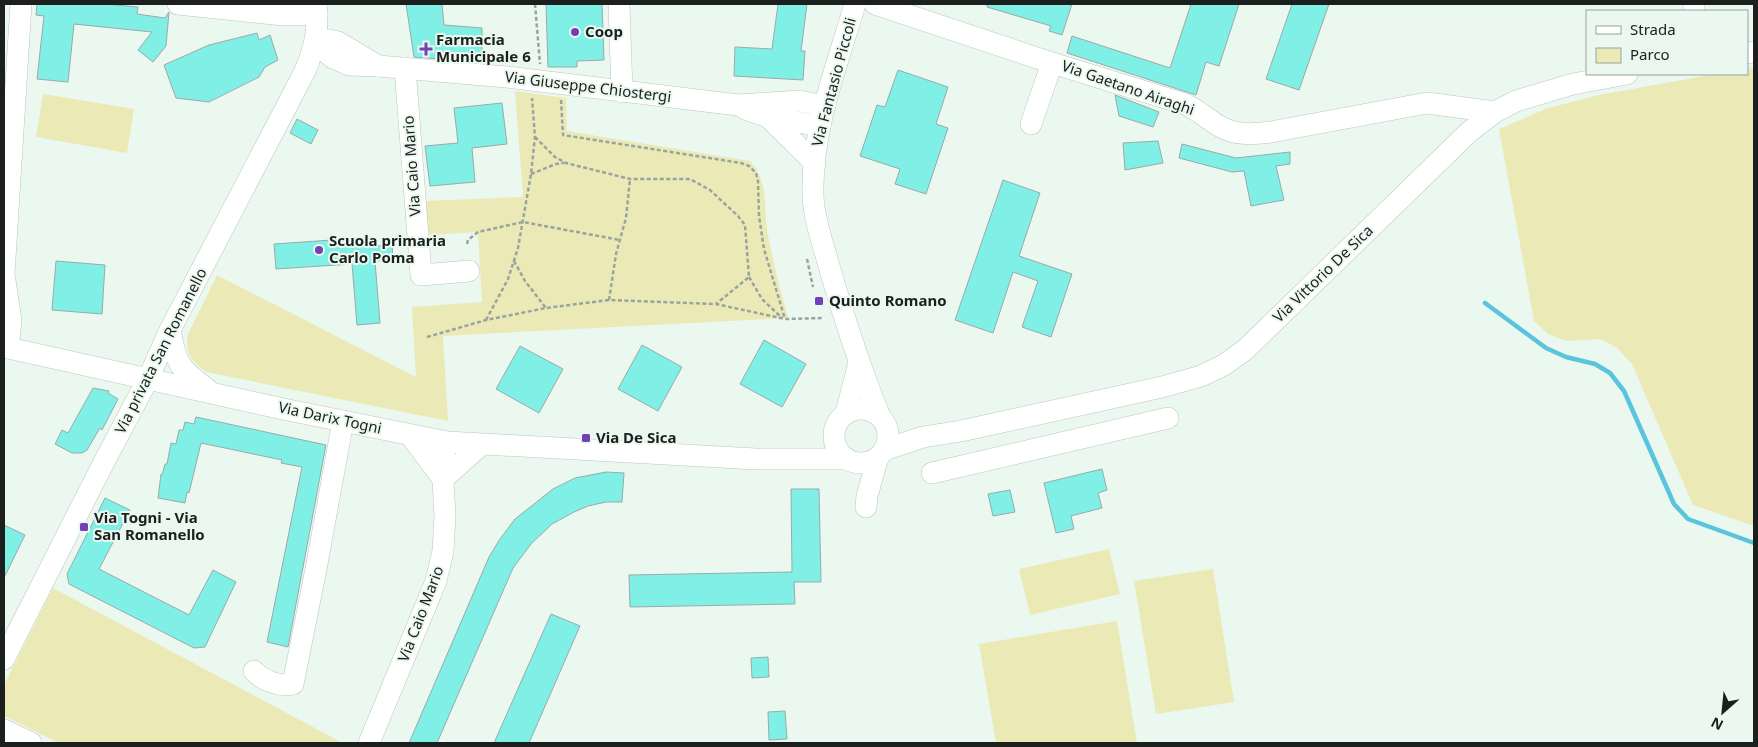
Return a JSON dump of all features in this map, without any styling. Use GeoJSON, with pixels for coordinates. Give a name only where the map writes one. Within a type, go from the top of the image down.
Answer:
{"type":"FeatureCollection","features":[{"type":"Feature","properties":{"kind":"street"},"geometry":{"type":"LineString","coordinates":[[6,348],[11,321],[4,274],[21,4]]}},
{"type":"Feature","properties":{"kind":"street"},"geometry":{"type":"LineString","coordinates":[[178,4],[283,15],[316,9]]}},
{"type":"Feature","properties":{"kind":"street"},"geometry":{"type":"LineString","coordinates":[[619,4],[622,92]]}},
{"type":"Feature","properties":{"kind":"street","name":"Via Fantasio Piccoli"},"geometry":{"type":"LineString","coordinates":[[855,4],[823,116],[815,163],[813,195],[815,215],[847,328],[883,421]]}},
{"type":"Feature","properties":{"kind":"street","name":"Via Gaetano Airaghi"},"geometry":{"type":"LineString","coordinates":[[875,4],[1052,63],[1185,104],[1198,110],[1221,127],[1236,133],[1254,134],[1427,103],[1494,112]]}},
{"type":"Feature","properties":{"kind":"street","name":"Via privata San Romanello"},"geometry":{"type":"LineString","coordinates":[[4,659],[148,379],[170,330],[305,71],[315,43],[318,26],[316,9]]}},
{"type":"Feature","properties":{"kind":"street","name":"Via Giuseppe Chiostergi"},"geometry":{"type":"LineString","coordinates":[[315,43],[329,40],[338,42],[378,66],[507,77],[738,105],[799,101],[823,116]]}},
{"type":"Feature","properties":{"kind":"street"},"geometry":{"type":"LineString","coordinates":[[1031,124],[1052,63]]}},
{"type":"Feature","properties":{"kind":"street","name":"Via Caio Mario"},"geometry":{"type":"LineString","coordinates":[[405,68],[421,275],[469,272]]}},
{"type":"Feature","properties":{"kind":"street"},"geometry":{"type":"LineString","coordinates":[[1494,112],[1516,101],[1573,84],[1622,75]]}},
{"type":"Feature","properties":{"kind":"street"},"geometry":{"type":"LineString","coordinates":[[1442,104],[1469,132]]}},
{"type":"Feature","properties":{"kind":"street","name":"Via Giuseppe Chiostergi"},"geometry":{"type":"LineString","coordinates":[[738,105],[768,117],[815,163]]}},
{"type":"Feature","properties":{"kind":"street","name":"Via Vittorio De Sica"},"geometry":{"type":"LineString","coordinates":[[447,442],[863,463],[871,461],[881,453],[923,437],[961,431],[1126,395],[1201,376],[1224,365],[1246,349],[1469,132],[1494,112]]}},
{"type":"Feature","properties":{"kind":"street","name":"Via Giuseppe Chiostergi"},"geometry":{"type":"LineString","coordinates":[[768,117],[823,116]]}},
{"type":"Feature","properties":{"kind":"street","name":"Via Darix Togni"},"geometry":{"type":"LineString","coordinates":[[170,330],[174,352],[182,369],[213,393]]}},
{"type":"Feature","properties":{"kind":"street","name":"Via Darix Togni"},"geometry":{"type":"LineString","coordinates":[[6,348],[447,442]]}},
{"type":"Feature","properties":{"kind":"street"},"geometry":{"type":"LineString","coordinates":[[859,363],[846,413],[835,427],[834,436],[835,445],[840,453],[850,461],[866,502],[881,453],[887,442],[888,434],[883,421]]}},
{"type":"Feature","properties":{"kind":"street"},"geometry":{"type":"LineString","coordinates":[[1126,395],[1133,426]]}},
{"type":"Feature","properties":{"kind":"street","name":"Via Vittorio De Sica"},"geometry":{"type":"LineString","coordinates":[[846,413],[864,409],[873,412],[883,421],[923,437]]}},
{"type":"Feature","properties":{"kind":"street"},"geometry":{"type":"LineString","coordinates":[[932,473],[1168,418]]}},
{"type":"Feature","properties":{"kind":"street"},"geometry":{"type":"LineString","coordinates":[[254,671],[261,679],[288,685],[293,684],[343,421]]}},
{"type":"Feature","properties":{"kind":"street"},"geometry":{"type":"LineString","coordinates":[[961,431],[969,464]]}},
{"type":"Feature","properties":{"kind":"street"},"geometry":{"type":"LineString","coordinates":[[410,435],[443,478],[481,445]]}},
{"type":"Feature","properties":{"kind":"street","name":"Via Vittorio De Sica"},"geometry":{"type":"LineString","coordinates":[[786,460],[834,436]]}},
{"type":"Feature","properties":{"kind":"street","name":"Via Caio Mario"},"geometry":{"type":"LineString","coordinates":[[369,743],[436,581],[443,552],[445,516],[442,463],[447,442]]}},
{"type":"Feature","properties":{"kind":"street"},"geometry":{"type":"LineString","coordinates":[[4,730],[31,743]]}},
{"type":"Feature","properties":{"kind":"path"},"geometry":{"type":"LineString","coordinates":[[535,4],[541,71]]}},
{"type":"Feature","properties":{"kind":"path"},"geometry":{"type":"LineString","coordinates":[[486,320],[508,279],[523,222],[535,137],[531,92]]}},
{"type":"Feature","properties":{"kind":"path"},"geometry":{"type":"LineString","coordinates":[[561,96],[563,135],[741,163],[749,166],[756,173],[759,216],[764,249],[783,319]]}},
{"type":"Feature","properties":{"kind":"path"},"geometry":{"type":"LineString","coordinates":[[535,137],[555,157],[566,163],[630,179],[690,179],[710,190],[738,216],[745,226],[749,277],[762,299],[783,319]]}},
{"type":"Feature","properties":{"kind":"path"},"geometry":{"type":"LineString","coordinates":[[531,174],[556,164],[566,163]]}},
{"type":"Feature","properties":{"kind":"path"},"geometry":{"type":"LineString","coordinates":[[609,300],[611,278],[626,218],[630,179]]}},
{"type":"Feature","properties":{"kind":"path"},"geometry":{"type":"LineString","coordinates":[[467,244],[468,240],[478,232],[523,222],[620,240]]}},
{"type":"Feature","properties":{"kind":"path"},"geometry":{"type":"LineString","coordinates":[[805,251],[813,286]]}},
{"type":"Feature","properties":{"kind":"path"},"geometry":{"type":"LineString","coordinates":[[514,262],[525,281],[546,308]]}},
{"type":"Feature","properties":{"kind":"path"},"geometry":{"type":"LineString","coordinates":[[716,304],[749,277]]}},
{"type":"Feature","properties":{"kind":"path"},"geometry":{"type":"LineString","coordinates":[[427,337],[486,320],[546,308],[609,300],[716,304],[783,319],[824,318]]}},
{"type":"Feature","properties":{"kind":"green space"},"geometry":{"type":"Polygon","coordinates":[[[1754,68],[1754,526],[1693,505],[1632,364],[1617,348],[1601,339],[1566,341],[1548,334],[1534,321],[1499,129],[1548,108],[1599,95],[1709,75],[1748,75],[1748,69],[1754,68]]]}},
{"type":"Feature","properties":{"kind":"green space"},"geometry":{"type":"Polygon","coordinates":[[[515,91],[566,98],[567,131],[750,161],[761,179],[765,197],[766,225],[788,318],[443,336],[448,421],[206,372],[193,360],[187,346],[188,334],[217,275],[416,377],[412,307],[482,302],[478,232],[429,235],[425,201],[523,197],[515,91]]]}},
{"type":"Feature","properties":{"kind":"green space"},"geometry":{"type":"Polygon","coordinates":[[[43,94],[134,109],[127,153],[36,137],[43,94]]]}},
{"type":"Feature","properties":{"kind":"green space"},"geometry":{"type":"Polygon","coordinates":[[[1109,549],[1120,594],[1030,615],[1019,569],[1109,549]]]}},
{"type":"Feature","properties":{"kind":"green space"},"geometry":{"type":"Polygon","coordinates":[[[1213,569],[1234,702],[1156,714],[1134,581],[1213,569]]]}},
{"type":"Feature","properties":{"kind":"green space"},"geometry":{"type":"Polygon","coordinates":[[[53,588],[339,741],[339,743],[59,743],[4,716],[4,685],[53,588]]]}},
{"type":"Feature","properties":{"kind":"green space"},"geometry":{"type":"Polygon","coordinates":[[[1117,621],[1137,743],[996,743],[979,644],[1117,621]]]}},
{"type":"Feature","properties":{"kind":"building"},"geometry":{"type":"Polygon","coordinates":[[[37,4],[105,4],[138,7],[137,14],[165,18],[169,12],[166,46],[153,62],[138,50],[152,32],[74,24],[68,82],[37,79],[44,16],[36,15],[37,4]]]}},
{"type":"Feature","properties":{"kind":"building"},"geometry":{"type":"Polygon","coordinates":[[[406,4],[442,4],[444,25],[482,28],[482,62],[414,57],[406,4]]]}},
{"type":"Feature","properties":{"kind":"building","name":"Coop"},"geometry":{"type":"Polygon","coordinates":[[[546,4],[602,4],[604,60],[577,61],[577,67],[548,67],[546,4]]]}},
{"type":"Feature","properties":{"kind":"building"},"geometry":{"type":"Polygon","coordinates":[[[778,4],[807,4],[801,51],[805,51],[803,80],[734,76],[735,47],[772,49],[778,4]]]}},
{"type":"Feature","properties":{"kind":"building"},"geometry":{"type":"Polygon","coordinates":[[[987,4],[1072,4],[1062,35],[1049,31],[1051,26],[987,7],[987,4]]]}},
{"type":"Feature","properties":{"kind":"building"},"geometry":{"type":"Polygon","coordinates":[[[1191,4],[1239,4],[1219,66],[1206,62],[1196,95],[1067,53],[1072,36],[1170,68],[1191,4]]]}},
{"type":"Feature","properties":{"kind":"building"},"geometry":{"type":"Polygon","coordinates":[[[1292,4],[1329,4],[1299,90],[1266,79],[1292,4]]]}},
{"type":"Feature","properties":{"kind":"building"},"geometry":{"type":"Polygon","coordinates":[[[257,33],[259,40],[270,35],[278,60],[265,67],[259,77],[209,102],[176,98],[164,65],[209,45],[257,33]]]}},
{"type":"Feature","properties":{"kind":"building"},"geometry":{"type":"Polygon","coordinates":[[[898,70],[948,87],[936,124],[948,128],[926,194],[895,184],[900,169],[860,156],[877,105],[885,107],[898,70]]]}},
{"type":"Feature","properties":{"kind":"building"},"geometry":{"type":"Polygon","coordinates":[[[1115,95],[1159,112],[1153,127],[1119,116],[1115,95]]]}},
{"type":"Feature","properties":{"kind":"building"},"geometry":{"type":"Polygon","coordinates":[[[502,103],[507,144],[472,148],[475,182],[430,186],[425,146],[458,143],[454,108],[502,103]]]}},
{"type":"Feature","properties":{"kind":"building"},"geometry":{"type":"Polygon","coordinates":[[[297,119],[318,130],[311,144],[290,133],[297,119]]]}},
{"type":"Feature","properties":{"kind":"building"},"geometry":{"type":"Polygon","coordinates":[[[1158,141],[1163,163],[1125,170],[1123,143],[1158,141]]]}},
{"type":"Feature","properties":{"kind":"building"},"geometry":{"type":"Polygon","coordinates":[[[1182,144],[1236,158],[1290,152],[1290,164],[1276,166],[1284,200],[1251,206],[1244,171],[1232,172],[1179,158],[1182,144]]]}},
{"type":"Feature","properties":{"kind":"building"},"geometry":{"type":"Polygon","coordinates":[[[1003,180],[1040,193],[1019,256],[1072,274],[1051,337],[1022,327],[1038,281],[1013,272],[993,333],[955,320],[1003,180]]]}},
{"type":"Feature","properties":{"kind":"building"},"geometry":{"type":"Polygon","coordinates":[[[375,237],[375,246],[392,245],[393,260],[375,261],[380,323],[357,325],[352,264],[276,269],[274,244],[375,237]]]}},
{"type":"Feature","properties":{"kind":"building"},"geometry":{"type":"Polygon","coordinates":[[[56,261],[105,265],[102,314],[52,310],[56,261]]]}},
{"type":"Feature","properties":{"kind":"building"},"geometry":{"type":"Polygon","coordinates":[[[764,340],[806,364],[782,407],[740,384],[764,340]]]}},
{"type":"Feature","properties":{"kind":"building"},"geometry":{"type":"Polygon","coordinates":[[[642,345],[682,367],[658,411],[618,389],[642,345]]]}},
{"type":"Feature","properties":{"kind":"building"},"geometry":{"type":"Polygon","coordinates":[[[520,346],[563,369],[539,413],[496,389],[520,346]]]}},
{"type":"Feature","properties":{"kind":"building"},"geometry":{"type":"Polygon","coordinates":[[[93,388],[109,391],[108,393],[118,399],[102,430],[100,428],[87,450],[82,453],[72,453],[55,444],[62,430],[68,433],[93,388]]]}},
{"type":"Feature","properties":{"kind":"building"},"geometry":{"type":"Polygon","coordinates":[[[196,417],[326,445],[288,647],[267,642],[302,467],[281,463],[282,460],[201,443],[185,503],[158,498],[161,474],[165,464],[167,464],[171,443],[176,444],[179,430],[183,430],[185,422],[194,424],[196,417]]]}},
{"type":"Feature","properties":{"kind":"building"},"geometry":{"type":"Polygon","coordinates":[[[1102,469],[1107,490],[1098,493],[1102,508],[1071,516],[1074,529],[1056,533],[1044,483],[1102,469]]]}},
{"type":"Feature","properties":{"kind":"building"},"geometry":{"type":"Polygon","coordinates":[[[606,472],[624,473],[622,502],[606,502],[588,506],[574,512],[552,524],[531,544],[513,568],[437,743],[409,743],[489,557],[500,539],[515,519],[553,489],[575,478],[606,472]]]}},
{"type":"Feature","properties":{"kind":"building"},"geometry":{"type":"Polygon","coordinates":[[[791,489],[819,489],[821,582],[794,582],[795,604],[630,607],[629,575],[792,572],[791,489]]]}},
{"type":"Feature","properties":{"kind":"building"},"geometry":{"type":"Polygon","coordinates":[[[1010,490],[1015,512],[993,516],[988,494],[1010,490]]]}},
{"type":"Feature","properties":{"kind":"building"},"geometry":{"type":"Polygon","coordinates":[[[105,498],[130,510],[99,569],[189,615],[213,570],[236,582],[205,647],[194,648],[69,584],[67,574],[105,498]]]}},
{"type":"Feature","properties":{"kind":"building"},"geometry":{"type":"Polygon","coordinates":[[[4,525],[25,535],[4,578],[4,525]]]}},
{"type":"Feature","properties":{"kind":"building"},"geometry":{"type":"Polygon","coordinates":[[[551,614],[580,626],[529,743],[494,743],[551,614]]]}},
{"type":"Feature","properties":{"kind":"building"},"geometry":{"type":"Polygon","coordinates":[[[768,657],[769,677],[752,678],[751,658],[768,657]]]}},
{"type":"Feature","properties":{"kind":"building"},"geometry":{"type":"Polygon","coordinates":[[[785,711],[787,739],[769,740],[768,712],[785,711]]]}},
{"type":"Feature","properties":{"kind":"waterway"},"geometry":{"type":"LineString","coordinates":[[1485,303],[1546,348],[1566,357],[1595,364],[1610,373],[1624,391],[1674,504],[1688,519],[1754,543]]}},
{"type":"Feature","properties":{"kind":"place","name":"Coop"},"geometry":{"type":"Point","coordinates":[575,32]}},
{"type":"Feature","properties":{"kind":"place","name":"Farmacia Municipale 6"},"geometry":{"type":"Point","coordinates":[426,49]}},
{"type":"Feature","properties":{"kind":"place","name":"Scuola primaria Carlo Poma"},"geometry":{"type":"Point","coordinates":[319,250]}},
{"type":"Feature","properties":{"kind":"place","name":"Quinto Romano"},"geometry":{"type":"Point","coordinates":[819,301]}},
{"type":"Feature","properties":{"kind":"place","name":"Via De Sica"},"geometry":{"type":"Point","coordinates":[586,438]}},
{"type":"Feature","properties":{"kind":"place","name":"Via Togni - Via San Romanello"},"geometry":{"type":"Point","coordinates":[84,527]}}]}
